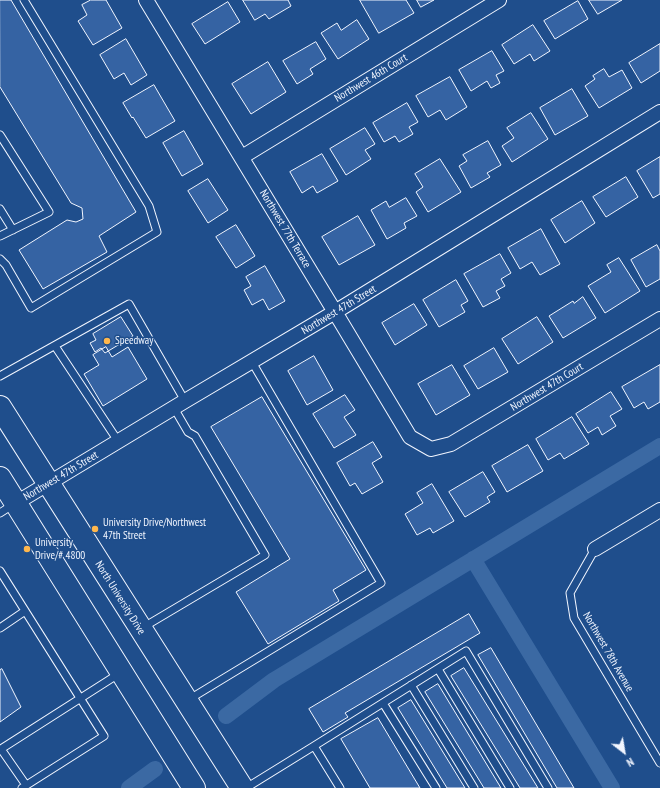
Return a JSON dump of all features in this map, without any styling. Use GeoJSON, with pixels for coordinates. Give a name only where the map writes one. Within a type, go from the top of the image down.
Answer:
{"type":"FeatureCollection","features":[{"type":"Feature","properties":{"kind":"main road","name":"North University Drive"},"geometry":{"type":"LineString","coordinates":[[0,407],[140,630],[242,788]]}},
{"type":"Feature","properties":{"kind":"main road"},"geometry":{"type":"LineString","coordinates":[[0,478],[8,508],[122,672],[193,788]]}},
{"type":"Feature","properties":{"kind":"street","name":"Northwest 46th Court"},"geometry":{"type":"LineString","coordinates":[[242,157],[499,0]]}},
{"type":"Feature","properties":{"kind":"street","name":"Northwest 77th Terrace"},"geometry":{"type":"LineString","coordinates":[[152,2],[242,157],[410,437],[431,449]]}},
{"type":"Feature","properties":{"kind":"street","name":"Northwest 47th Street"},"geometry":{"type":"LineString","coordinates":[[8,508],[179,404],[336,312],[660,112]]}},
{"type":"Feature","properties":{"kind":"street","name":"Northwest 47th Court"},"geometry":{"type":"LineString","coordinates":[[431,449],[451,444],[660,319]]}},
{"type":"Feature","properties":{"kind":"street"},"geometry":{"type":"LineString","coordinates":[[595,549],[660,510]]}},
{"type":"Feature","properties":{"kind":"lane"},"geometry":{"type":"LineString","coordinates":[[0,260],[6,265],[31,308],[158,232],[149,206],[24,0]]}},
{"type":"Feature","properties":{"kind":"lane"},"geometry":{"type":"LineString","coordinates":[[0,135],[48,212],[0,236]]}},
{"type":"Feature","properties":{"kind":"lane"},"geometry":{"type":"LineString","coordinates":[[0,209],[13,230]]}},
{"type":"Feature","properties":{"kind":"lane"},"geometry":{"type":"LineString","coordinates":[[0,376],[129,304],[179,404],[188,432],[195,436],[265,555],[140,630]]}},
{"type":"Feature","properties":{"kind":"lane"},"geometry":{"type":"LineString","coordinates":[[55,346],[118,441]]}},
{"type":"Feature","properties":{"kind":"lane"},"geometry":{"type":"LineString","coordinates":[[186,701],[381,583],[252,362]]}},
{"type":"Feature","properties":{"kind":"lane","name":"Northwest 78th Avenue"},"geometry":{"type":"LineString","coordinates":[[595,549],[570,593],[574,618],[660,763]]}},
{"type":"Feature","properties":{"kind":"lane"},"geometry":{"type":"LineString","coordinates":[[0,571],[26,611],[80,699],[104,736],[24,787],[1,749],[80,699],[122,672]]}},
{"type":"Feature","properties":{"kind":"lane"},"geometry":{"type":"LineString","coordinates":[[0,628],[26,611]]}},
{"type":"Feature","properties":{"kind":"lane"},"geometry":{"type":"LineString","coordinates":[[246,788],[466,651],[548,788]]}},
{"type":"Feature","properties":{"kind":"lane"},"geometry":{"type":"LineString","coordinates":[[438,669],[510,788]]}},
{"type":"Feature","properties":{"kind":"lane"},"geometry":{"type":"LineString","coordinates":[[412,685],[474,788]]}},
{"type":"Feature","properties":{"kind":"lane"},"geometry":{"type":"LineString","coordinates":[[383,703],[436,788]]}},
{"type":"Feature","properties":{"kind":"lane"},"geometry":{"type":"LineString","coordinates":[[314,746],[340,788]]}},
{"type":"Feature","properties":{"kind":"building"},"geometry":{"type":"Polygon","coordinates":[[[0,0],[11,0],[136,212],[99,236],[107,252],[43,289],[19,250],[67,220],[76,222],[83,219],[82,208],[71,203],[0,87],[0,0]]]}},
{"type":"Feature","properties":{"kind":"building"},"geometry":{"type":"Polygon","coordinates":[[[91,0],[106,0],[122,28],[93,45],[78,21],[87,15],[82,5],[91,0]]]}},
{"type":"Feature","properties":{"kind":"building"},"geometry":{"type":"Polygon","coordinates":[[[243,0],[288,0],[291,6],[269,19],[265,14],[255,20],[243,0]]]}},
{"type":"Feature","properties":{"kind":"building"},"geometry":{"type":"Polygon","coordinates":[[[360,0],[406,0],[414,13],[379,33],[360,0]]]}},
{"type":"Feature","properties":{"kind":"building"},"geometry":{"type":"Polygon","coordinates":[[[417,0],[434,0],[421,7],[417,0]]]}},
{"type":"Feature","properties":{"kind":"building"},"geometry":{"type":"Polygon","coordinates":[[[589,0],[622,0],[598,14],[589,0]]]}},
{"type":"Feature","properties":{"kind":"building"},"geometry":{"type":"Polygon","coordinates":[[[578,1],[588,19],[555,39],[544,21],[578,1]]]}},
{"type":"Feature","properties":{"kind":"building"},"geometry":{"type":"Polygon","coordinates":[[[228,2],[240,22],[205,44],[192,24],[228,2]]]}},
{"type":"Feature","properties":{"kind":"building"},"geometry":{"type":"Polygon","coordinates":[[[357,20],[369,39],[338,59],[321,33],[337,23],[341,30],[357,20]]]}},
{"type":"Feature","properties":{"kind":"building"},"geometry":{"type":"Polygon","coordinates":[[[533,25],[550,51],[534,61],[530,54],[514,64],[502,45],[533,25]]]}},
{"type":"Feature","properties":{"kind":"building"},"geometry":{"type":"Polygon","coordinates":[[[126,39],[147,75],[131,85],[124,73],[114,79],[100,55],[126,39]]]}},
{"type":"Feature","properties":{"kind":"building"},"geometry":{"type":"Polygon","coordinates":[[[316,42],[326,59],[310,69],[313,74],[297,84],[283,61],[316,42]]]}},
{"type":"Feature","properties":{"kind":"building"},"geometry":{"type":"Polygon","coordinates":[[[660,44],[660,71],[641,83],[629,63],[660,44]]]}},
{"type":"Feature","properties":{"kind":"building"},"geometry":{"type":"Polygon","coordinates":[[[492,51],[504,71],[496,75],[500,83],[491,88],[487,81],[471,91],[459,70],[492,51]]]}},
{"type":"Feature","properties":{"kind":"building"},"geometry":{"type":"Polygon","coordinates":[[[268,62],[286,92],[251,114],[232,84],[268,62]]]}},
{"type":"Feature","properties":{"kind":"building"},"geometry":{"type":"Polygon","coordinates":[[[604,69],[609,77],[622,70],[632,88],[599,108],[585,86],[595,79],[593,76],[604,69]]]}},
{"type":"Feature","properties":{"kind":"building"},"geometry":{"type":"Polygon","coordinates":[[[450,77],[467,107],[446,120],[440,110],[428,117],[416,96],[450,77]]]}},
{"type":"Feature","properties":{"kind":"building"},"geometry":{"type":"Polygon","coordinates":[[[154,85],[175,121],[146,138],[123,103],[154,85]]]}},
{"type":"Feature","properties":{"kind":"building"},"geometry":{"type":"Polygon","coordinates":[[[572,89],[588,116],[555,135],[540,108],[572,89]]]}},
{"type":"Feature","properties":{"kind":"building"},"geometry":{"type":"Polygon","coordinates":[[[407,103],[418,122],[409,127],[413,134],[399,142],[395,136],[384,142],[373,123],[407,103]]]}},
{"type":"Feature","properties":{"kind":"building"},"geometry":{"type":"Polygon","coordinates":[[[531,113],[548,139],[512,162],[502,146],[514,138],[507,128],[531,113]]]}},
{"type":"Feature","properties":{"kind":"building"},"geometry":{"type":"Polygon","coordinates":[[[365,128],[375,144],[365,150],[371,159],[346,175],[330,149],[365,128]]]}},
{"type":"Feature","properties":{"kind":"building"},"geometry":{"type":"Polygon","coordinates":[[[184,131],[203,164],[182,176],[163,143],[184,131]]]}},
{"type":"Feature","properties":{"kind":"building"},"geometry":{"type":"Polygon","coordinates":[[[488,141],[501,165],[487,173],[490,177],[471,188],[459,166],[467,161],[463,155],[488,141]]]}},
{"type":"Feature","properties":{"kind":"building"},"geometry":{"type":"Polygon","coordinates":[[[322,154],[338,181],[317,193],[313,186],[302,193],[290,172],[322,154]]]}},
{"type":"Feature","properties":{"kind":"building"},"geometry":{"type":"Polygon","coordinates":[[[660,157],[660,194],[653,198],[637,171],[660,157]]]}},
{"type":"Feature","properties":{"kind":"building"},"geometry":{"type":"Polygon","coordinates":[[[440,159],[461,192],[428,212],[416,192],[423,187],[415,174],[440,159]]]}},
{"type":"Feature","properties":{"kind":"building"},"geometry":{"type":"Polygon","coordinates":[[[626,177],[638,197],[606,217],[593,197],[626,177]]]}},
{"type":"Feature","properties":{"kind":"building"},"geometry":{"type":"Polygon","coordinates":[[[208,179],[228,210],[208,223],[188,191],[208,179]]]}},
{"type":"Feature","properties":{"kind":"building"},"geometry":{"type":"Polygon","coordinates":[[[406,198],[417,216],[404,223],[406,228],[387,239],[371,210],[386,201],[389,207],[406,198]]]}},
{"type":"Feature","properties":{"kind":"building"},"geometry":{"type":"Polygon","coordinates":[[[582,201],[595,223],[565,243],[551,220],[582,201]]]}},
{"type":"Feature","properties":{"kind":"building"},"geometry":{"type":"Polygon","coordinates":[[[358,216],[375,245],[339,265],[322,237],[358,216]]]}},
{"type":"Feature","properties":{"kind":"building"},"geometry":{"type":"Polygon","coordinates":[[[236,225],[255,256],[236,268],[216,237],[236,225]]]}},
{"type":"Feature","properties":{"kind":"building"},"geometry":{"type":"Polygon","coordinates":[[[541,229],[560,264],[540,275],[532,262],[520,269],[508,248],[541,229]]]}},
{"type":"Feature","properties":{"kind":"building"},"geometry":{"type":"Polygon","coordinates":[[[657,245],[660,251],[660,279],[646,287],[631,260],[657,245]]]}},
{"type":"Feature","properties":{"kind":"building"},"geometry":{"type":"Polygon","coordinates":[[[500,254],[511,273],[501,279],[505,286],[496,291],[500,298],[483,307],[464,274],[500,254]]]}},
{"type":"Feature","properties":{"kind":"building"},"geometry":{"type":"Polygon","coordinates":[[[619,258],[640,291],[605,313],[588,286],[611,272],[607,265],[619,258]]]}},
{"type":"Feature","properties":{"kind":"building"},"geometry":{"type":"Polygon","coordinates":[[[265,266],[285,301],[269,310],[263,299],[252,305],[244,290],[251,286],[246,277],[265,266]]]}},
{"type":"Feature","properties":{"kind":"building"},"geometry":{"type":"Polygon","coordinates":[[[456,280],[468,301],[461,305],[465,312],[439,327],[423,300],[456,280]]]}},
{"type":"Feature","properties":{"kind":"building"},"geometry":{"type":"Polygon","coordinates":[[[583,297],[596,318],[563,338],[549,316],[573,301],[574,303],[583,297]]]}},
{"type":"Feature","properties":{"kind":"building"},"geometry":{"type":"Polygon","coordinates":[[[414,304],[427,325],[395,345],[382,323],[414,304]]]}},
{"type":"Feature","properties":{"kind":"building"},"geometry":{"type":"Polygon","coordinates":[[[121,317],[133,336],[105,353],[101,348],[95,352],[90,343],[96,340],[93,334],[121,317]]]}},
{"type":"Feature","properties":{"kind":"building"},"geometry":{"type":"Polygon","coordinates":[[[537,317],[553,342],[518,364],[502,339],[537,317]]]}},
{"type":"Feature","properties":{"kind":"building"},"geometry":{"type":"Polygon","coordinates":[[[106,347],[112,357],[128,347],[147,379],[103,406],[84,374],[99,365],[93,355],[106,347]]]}},
{"type":"Feature","properties":{"kind":"building"},"geometry":{"type":"Polygon","coordinates":[[[494,348],[508,372],[478,389],[464,366],[494,348]]]}},
{"type":"Feature","properties":{"kind":"building"},"geometry":{"type":"Polygon","coordinates":[[[314,356],[333,390],[307,405],[288,371],[314,356]]]}},
{"type":"Feature","properties":{"kind":"building"},"geometry":{"type":"Polygon","coordinates":[[[452,365],[470,395],[436,415],[418,384],[452,365]]]}},
{"type":"Feature","properties":{"kind":"building"},"geometry":{"type":"Polygon","coordinates":[[[660,365],[660,402],[648,409],[644,402],[634,408],[622,387],[660,365]]]}},
{"type":"Feature","properties":{"kind":"building"},"geometry":{"type":"Polygon","coordinates":[[[611,392],[622,409],[610,416],[616,426],[602,435],[598,427],[588,433],[576,414],[611,392]]]}},
{"type":"Feature","properties":{"kind":"building"},"geometry":{"type":"Polygon","coordinates":[[[345,395],[355,410],[344,417],[356,435],[334,448],[313,414],[345,395]]]}},
{"type":"Feature","properties":{"kind":"building"},"geometry":{"type":"Polygon","coordinates":[[[262,397],[366,570],[333,590],[339,601],[268,644],[236,592],[290,559],[211,427],[262,397]]]}},
{"type":"Feature","properties":{"kind":"building"},"geometry":{"type":"Polygon","coordinates":[[[572,417],[589,444],[564,459],[560,453],[548,460],[536,439],[572,417]]]}},
{"type":"Feature","properties":{"kind":"building"},"geometry":{"type":"Polygon","coordinates":[[[373,442],[382,457],[372,463],[383,482],[362,494],[355,483],[350,486],[337,463],[373,442]]]}},
{"type":"Feature","properties":{"kind":"building"},"geometry":{"type":"Polygon","coordinates":[[[528,445],[543,471],[507,492],[492,466],[528,445]]]}},
{"type":"Feature","properties":{"kind":"building"},"geometry":{"type":"Polygon","coordinates":[[[483,472],[495,492],[487,497],[490,502],[465,517],[449,492],[483,472]]]}},
{"type":"Feature","properties":{"kind":"building"},"geometry":{"type":"Polygon","coordinates":[[[432,484],[454,521],[433,533],[430,528],[417,535],[405,514],[423,503],[417,493],[432,484]]]}},
{"type":"Feature","properties":{"kind":"building"},"geometry":{"type":"Polygon","coordinates":[[[469,614],[480,633],[345,713],[348,717],[323,732],[309,709],[469,614]]]}},
{"type":"Feature","properties":{"kind":"building"},"geometry":{"type":"Polygon","coordinates":[[[491,648],[574,788],[557,788],[478,655],[491,648]]]}},
{"type":"Feature","properties":{"kind":"building"},"geometry":{"type":"Polygon","coordinates":[[[464,668],[538,788],[520,788],[451,676],[464,668]]]}},
{"type":"Feature","properties":{"kind":"building"},"geometry":{"type":"Polygon","coordinates":[[[2,669],[21,707],[0,722],[0,670],[2,669]]]}},
{"type":"Feature","properties":{"kind":"building"},"geometry":{"type":"Polygon","coordinates":[[[438,684],[501,788],[484,788],[425,692],[438,684]]]}},
{"type":"Feature","properties":{"kind":"building"},"geometry":{"type":"Polygon","coordinates":[[[411,700],[465,788],[447,788],[398,708],[411,700]]]}},
{"type":"Feature","properties":{"kind":"building"},"geometry":{"type":"Polygon","coordinates":[[[378,718],[420,788],[370,788],[341,739],[378,718]]]}},
{"type":"Feature","properties":{"kind":"waterway"},"geometry":{"type":"LineString","coordinates":[[226,716],[274,680],[660,446]]}},
{"type":"Feature","properties":{"kind":"waterway"},"geometry":{"type":"LineString","coordinates":[[473,559],[612,788]]}},
{"type":"Feature","properties":{"kind":"waterway"},"geometry":{"type":"LineString","coordinates":[[129,788],[155,769]]}},
{"type":"Feature","properties":{"kind":"place","name":"Speedway"},"geometry":{"type":"Point","coordinates":[107,341]}},
{"type":"Feature","properties":{"kind":"place","name":"University Drive/Northwest 47th Street"},"geometry":{"type":"Point","coordinates":[95,529]}},
{"type":"Feature","properties":{"kind":"place","name":"University Drive/# 4800"},"geometry":{"type":"Point","coordinates":[27,549]}}]}
